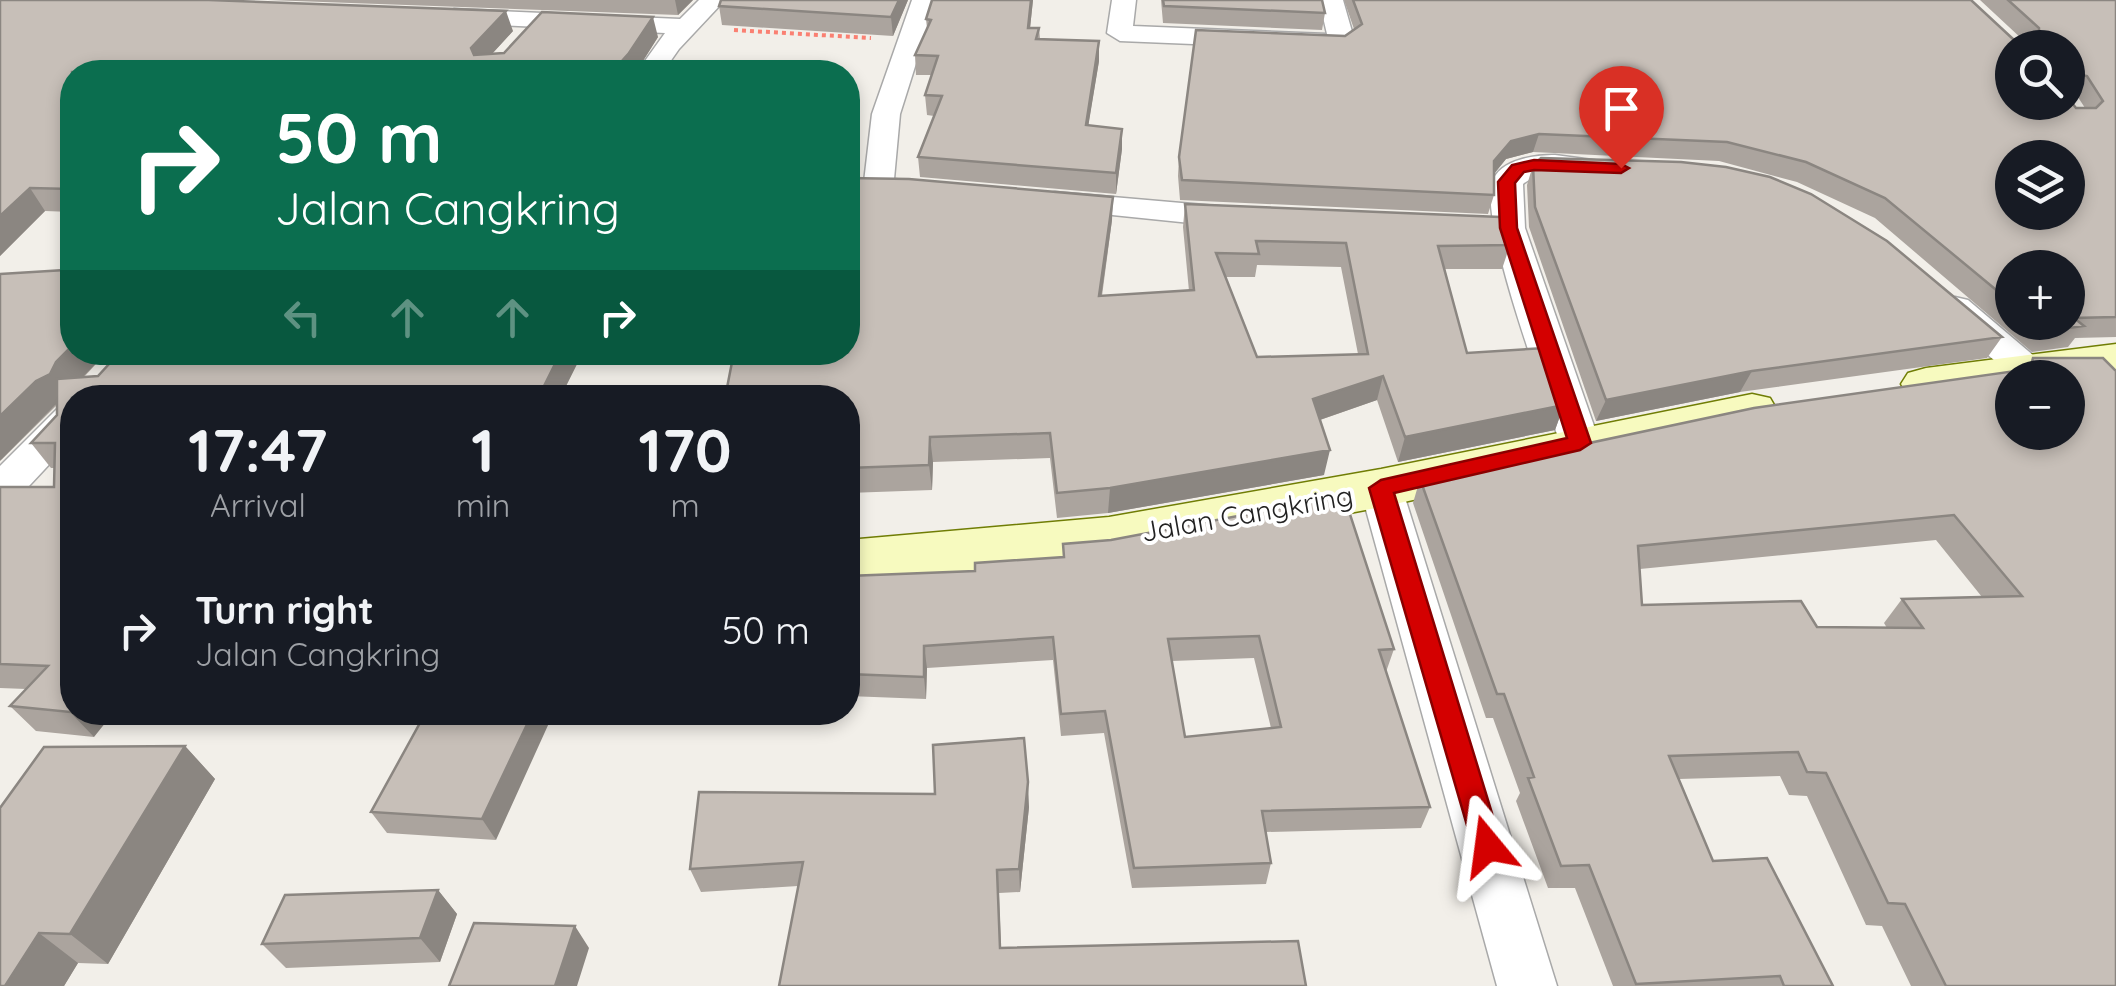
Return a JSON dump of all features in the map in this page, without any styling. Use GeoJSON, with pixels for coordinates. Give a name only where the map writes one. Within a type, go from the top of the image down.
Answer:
{"type":"FeatureCollection","features":[{"type":"Feature","properties":{"kind":"street"},"geometry":{"type":"LineString","coordinates":[[658,60],[714,0]]}},
{"type":"Feature","properties":{"kind":"street"},"geometry":{"type":"LineString","coordinates":[[924,0],[908,40],[877,158],[879,182],[886,188],[959,194]]}},
{"type":"Feature","properties":{"kind":"street"},"geometry":{"type":"LineString","coordinates":[[1124,0],[1120,33],[1342,42],[1331,0]]}},
{"type":"Feature","properties":{"kind":"street"},"geometry":{"type":"LineString","coordinates":[[427,15],[688,27]]}},
{"type":"Feature","properties":{"kind":"street"},"geometry":{"type":"LineString","coordinates":[[519,46],[543,19]]}},
{"type":"Feature","properties":{"kind":"street"},"geometry":{"type":"LineString","coordinates":[[1580,443],[1509,228],[1507,182],[1518,169],[1553,165],[1626,169]]}},
{"type":"Feature","properties":{"kind":"street"},"geometry":{"type":"LineString","coordinates":[[1029,198],[1276,219]]}},
{"type":"Feature","properties":{"kind":"street"},"geometry":{"type":"LineString","coordinates":[[1470,226],[1509,228]]}},
{"type":"Feature","properties":{"kind":"street"},"geometry":{"type":"LineString","coordinates":[[1936,292],[2015,360]]}},
{"type":"Feature","properties":{"kind":"street"},"geometry":{"type":"LineString","coordinates":[[1874,392],[1995,374]]}},
{"type":"Feature","properties":{"kind":"street","name":"Jalan Cangkring"},"geometry":{"type":"LineString","coordinates":[[860,559],[1108,538],[1381,488],[1580,443],[1798,403]]}},
{"type":"Feature","properties":{"kind":"street"},"geometry":{"type":"LineString","coordinates":[[0,492],[60,430]]}},
{"type":"Feature","properties":{"kind":"street"},"geometry":{"type":"LineString","coordinates":[[1381,488],[1527,986]]}},
{"type":"Feature","properties":{"kind":"street"},"geometry":{"type":"LineString","coordinates":[[0,492],[60,490]]}},
{"type":"Feature","properties":{"kind":"path"},"geometry":{"type":"LineString","coordinates":[[688,27],[908,40]]}},
{"type":"Feature","properties":{"kind":"building"},"geometry":{"type":"Polygon","coordinates":[[[0,0],[209,0],[506,11],[471,48],[474,55],[504,53],[542,12],[653,17],[623,60],[60,60],[60,189],[30,188],[0,216],[0,0]]]}},
{"type":"Feature","properties":{"kind":"building"},"geometry":{"type":"Polygon","coordinates":[[[721,0],[899,0],[891,17],[719,6],[721,0]]]}},
{"type":"Feature","properties":{"kind":"building"},"geometry":{"type":"Polygon","coordinates":[[[932,0],[1031,0],[1028,28],[1039,28],[1036,39],[1099,41],[1086,125],[1122,129],[1116,173],[918,157],[942,96],[925,95],[938,56],[915,55],[931,20],[926,19],[932,0]]]}},
{"type":"Feature","properties":{"kind":"building"},"geometry":{"type":"Polygon","coordinates":[[[1163,0],[1322,0],[1325,13],[1164,6],[1163,0]]]}},
{"type":"Feature","properties":{"kind":"building"},"geometry":{"type":"Polygon","coordinates":[[[1353,0],[1971,0],[2003,30],[1995,30],[1995,120],[2085,120],[2085,108],[2096,108],[2103,101],[2085,76],[2085,30],[2039,30],[2008,0],[2116,0],[2116,317],[2085,318],[2085,250],[1995,250],[1995,289],[1885,198],[1806,162],[1727,142],[1539,134],[1511,141],[1494,161],[1494,195],[1182,180],[1179,157],[1196,30],[1345,36],[1362,24],[1353,0]]]}},
{"type":"Feature","properties":{"kind":"building"},"geometry":{"type":"Polygon","coordinates":[[[1541,158],[1681,162],[1770,177],[1811,194],[1887,241],[1995,331],[1995,338],[1752,371],[1606,400],[1535,207],[1533,165],[1541,158]]]}},
{"type":"Feature","properties":{"kind":"building"},"geometry":{"type":"Polygon","coordinates":[[[860,178],[909,179],[1113,197],[1099,296],[1194,290],[1185,204],[1500,217],[1510,245],[1438,246],[1467,353],[1545,348],[1564,405],[1405,437],[1383,376],[1313,399],[1330,450],[1110,488],[1057,493],[1050,433],[930,437],[929,465],[860,468],[860,385],[728,385],[731,365],[860,365],[860,178]],[[1256,241],[1259,254],[1216,253],[1257,357],[1368,354],[1346,243],[1256,241]]]}},
{"type":"Feature","properties":{"kind":"building"},"geometry":{"type":"Polygon","coordinates":[[[60,270],[60,358],[50,374],[36,381],[0,416],[0,274],[60,270]]]}},
{"type":"Feature","properties":{"kind":"building"},"geometry":{"type":"Polygon","coordinates":[[[2033,358],[2103,358],[2116,371],[2116,986],[1946,986],[1905,904],[1888,903],[1826,773],[1807,772],[1798,752],[1669,756],[1713,861],[1767,858],[1833,986],[1784,986],[1780,976],[1636,984],[1589,865],[1561,866],[1528,778],[1534,777],[1504,694],[1497,694],[1420,479],[1754,408],[1995,374],[1995,450],[2085,450],[2085,360],[2033,358]],[[1954,515],[1638,546],[1642,605],[1801,601],[1817,627],[1923,628],[1902,599],[2022,596],[1954,515]]]}},
{"type":"Feature","properties":{"kind":"building"},"geometry":{"type":"Polygon","coordinates":[[[108,365],[554,365],[544,385],[60,385],[60,711],[10,706],[48,666],[0,664],[0,487],[54,487],[55,443],[31,443],[57,415],[57,379],[98,376],[108,365]]]}},
{"type":"Feature","properties":{"kind":"building"},"geometry":{"type":"Polygon","coordinates":[[[1344,496],[1394,649],[1379,650],[1430,807],[1262,811],[1271,863],[1134,868],[1105,711],[1061,714],[1053,637],[924,646],[924,677],[860,674],[860,576],[975,571],[975,563],[1064,557],[1063,544],[1111,540],[1344,496]],[[1259,636],[1168,639],[1185,737],[1281,727],[1259,636]]]}},
{"type":"Feature","properties":{"kind":"building"},"geometry":{"type":"Polygon","coordinates":[[[419,725],[527,725],[482,819],[371,812],[419,725]]]}},
{"type":"Feature","properties":{"kind":"building"},"geometry":{"type":"Polygon","coordinates":[[[1024,738],[1028,782],[1019,869],[997,870],[1000,948],[1298,941],[1306,986],[779,986],[803,862],[690,869],[699,792],[935,794],[933,745],[1024,738]]]}},
{"type":"Feature","properties":{"kind":"building"},"geometry":{"type":"Polygon","coordinates":[[[185,746],[70,934],[39,933],[5,986],[0,986],[0,808],[44,747],[185,746]]]}},
{"type":"Feature","properties":{"kind":"building"},"geometry":{"type":"Polygon","coordinates":[[[438,890],[420,938],[262,944],[285,895],[438,890]]]}},
{"type":"Feature","properties":{"kind":"building"},"geometry":{"type":"Polygon","coordinates":[[[474,923],[575,926],[555,986],[449,986],[474,923]]]}},
{"type":"Feature","properties":{"kind":"route"},"geometry":{"type":"LineString","coordinates":[[1488,846],[1381,488],[1580,443],[1509,228],[1507,182],[1518,169],[1534,165],[1621,168]]}}]}
